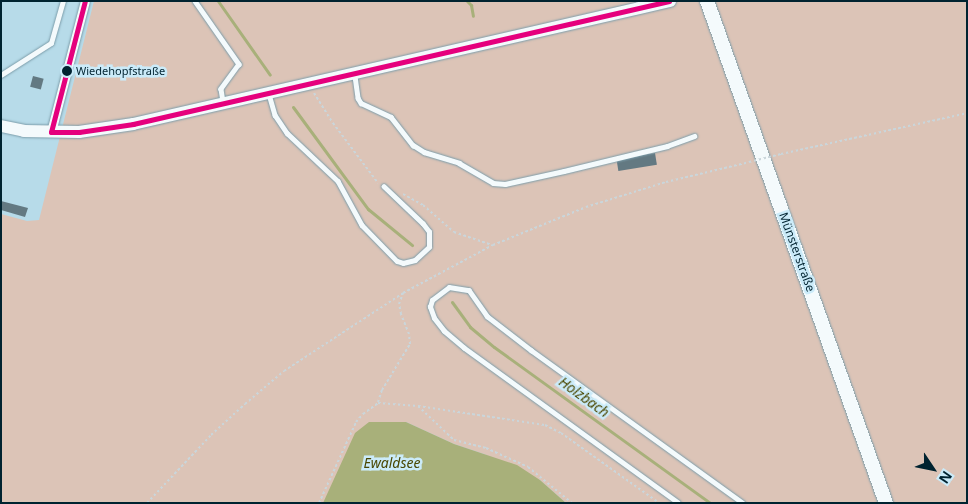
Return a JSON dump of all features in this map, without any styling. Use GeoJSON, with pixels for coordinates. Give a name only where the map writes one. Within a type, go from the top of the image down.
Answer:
{"type":"FeatureCollection","features":[{"type":"Feature","properties":{"kind":"main road"},"geometry":{"type":"LineString","coordinates":[[1,126],[24,131],[79,132],[133,124],[670,1]]}},
{"type":"Feature","properties":{"kind":"main road","name":"Münsterstraße"},"geometry":{"type":"LineString","coordinates":[[707,1],[886,503]]}},
{"type":"Feature","properties":{"kind":"street"},"geometry":{"type":"LineString","coordinates":[[51,132],[85,1]]}},
{"type":"Feature","properties":{"kind":"lane"},"geometry":{"type":"LineString","coordinates":[[1,76],[50,43],[62,1]]}},
{"type":"Feature","properties":{"kind":"lane"},"geometry":{"type":"LineString","coordinates":[[195,1],[239,64],[221,88],[223,103]]}},
{"type":"Feature","properties":{"kind":"lane"},"geometry":{"type":"LineString","coordinates":[[355,72],[358,98],[366,106],[380,110],[391,117],[413,145],[424,152],[458,163],[493,183],[505,184],[564,171],[667,146],[694,136]]}},
{"type":"Feature","properties":{"kind":"lane"},"geometry":{"type":"LineString","coordinates":[[269,92],[275,115],[287,133],[338,181],[362,225],[397,261],[403,263],[416,260],[429,247],[429,232],[384,187]]}},
{"type":"Feature","properties":{"kind":"lane"},"geometry":{"type":"LineString","coordinates":[[678,503],[464,348],[444,331],[434,318],[430,307],[432,300],[449,287],[469,290],[487,316],[531,350],[743,503]]}},
{"type":"Feature","properties":{"kind":"path"},"geometry":{"type":"LineString","coordinates":[[307,83],[372,177],[384,187],[412,198],[454,232],[492,245]]}},
{"type":"Feature","properties":{"kind":"path"},"geometry":{"type":"LineString","coordinates":[[749,162],[967,113]]}},
{"type":"Feature","properties":{"kind":"path"},"geometry":{"type":"LineString","coordinates":[[319,503],[356,422],[378,403],[382,390],[410,344],[409,334],[402,320],[399,304],[403,293]]}},
{"type":"Feature","properties":{"kind":"path"},"geometry":{"type":"LineString","coordinates":[[378,403],[418,406],[545,425],[561,433],[659,503]]}},
{"type":"Feature","properties":{"kind":"path"},"geometry":{"type":"LineString","coordinates":[[418,406],[454,440],[486,448],[528,467],[572,503]]}},
{"type":"Feature","properties":{"kind":"shaded area"},"geometry":{"type":"Polygon","coordinates":[[[94,1],[967,1],[967,503],[566,503],[540,480],[484,454],[454,444],[406,422],[323,503],[1,503],[1,214],[27,221],[39,220],[94,1]]]}},
{"type":"Feature","properties":{"kind":"water","name":"Ewaldsee"},"geometry":{"type":"Polygon","coordinates":[[[369,422],[406,422],[454,444],[517,465],[540,480],[566,503],[323,503],[355,433],[369,422]]]}},
{"type":"Feature","properties":{"kind":"building"},"geometry":{"type":"Polygon","coordinates":[[[33,76],[44,79],[41,89],[30,87],[33,76]]]}},
{"type":"Feature","properties":{"kind":"building"},"geometry":{"type":"Polygon","coordinates":[[[655,153],[657,165],[618,171],[616,159],[655,153]]]}},
{"type":"Feature","properties":{"kind":"building"},"geometry":{"type":"Polygon","coordinates":[[[1,201],[28,208],[25,217],[1,210],[1,201]]]}},
{"type":"Feature","properties":{"kind":"waterway","name":"Holzbach"},"geometry":{"type":"LineString","coordinates":[[218,1],[270,75]]}},
{"type":"Feature","properties":{"kind":"waterway"},"geometry":{"type":"LineString","coordinates":[[467,1],[471,5],[473,16]]}},
{"type":"Feature","properties":{"kind":"waterway","name":"Holzbach"},"geometry":{"type":"LineString","coordinates":[[293,107],[368,209],[412,245]]}},
{"type":"Feature","properties":{"kind":"waterway","name":"Holzbach"},"geometry":{"type":"LineString","coordinates":[[452,302],[470,327],[494,347],[710,503]]}},
{"type":"Feature","properties":{"kind":"transit line"},"geometry":{"type":"LineString","coordinates":[[51,132],[85,1]]}},
{"type":"Feature","properties":{"kind":"transit line"},"geometry":{"type":"LineString","coordinates":[[51,132],[79,132],[133,124],[669,1]]}},
{"type":"Feature","properties":{"kind":"place","name":"Wiedehopfstraße"},"geometry":{"type":"Point","coordinates":[67,71]}}]}
